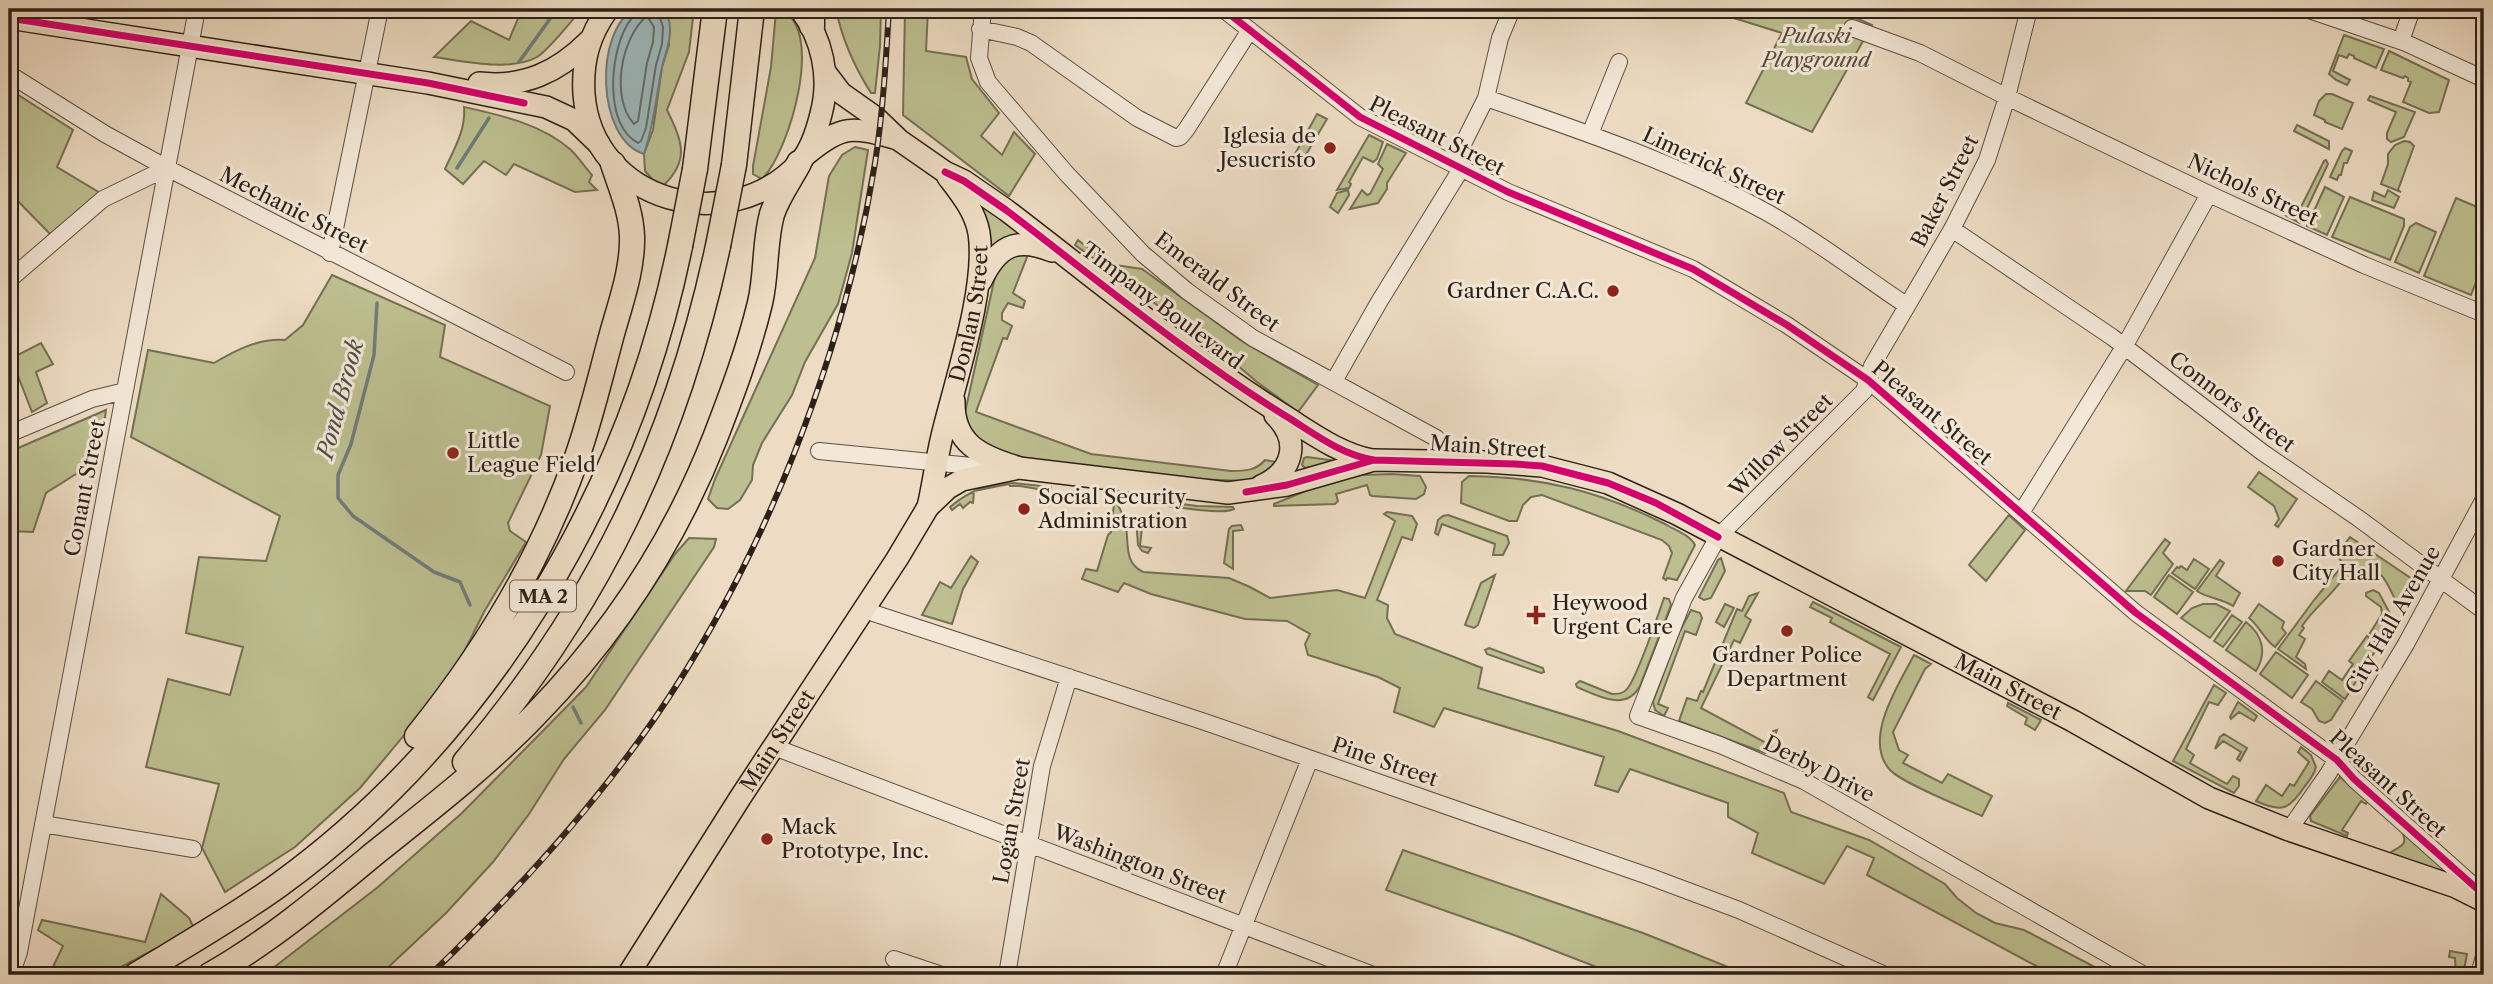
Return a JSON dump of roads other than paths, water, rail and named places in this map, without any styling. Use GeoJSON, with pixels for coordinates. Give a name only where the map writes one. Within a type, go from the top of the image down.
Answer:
{"type":"FeatureCollection","features":[{"type":"Feature","properties":{"kind":"highway","name":"MA 2"},"geometry":{"type":"LineString","coordinates":[[136,975],[231,917],[290,875],[377,801],[430,745],[501,658],[543,595],[598,495],[628,426],[653,353],[680,246],[695,169],[715,9]]}},
{"type":"Feature","properties":{"kind":"highway","name":"MA 2"},"geometry":{"type":"LineString","coordinates":[[210,975],[274,935],[373,855],[432,797],[487,735],[539,667],[588,592],[632,510],[661,443],[699,328],[734,165],[752,9]]}},
{"type":"Feature","properties":{"kind":"highway"},"geometry":{"type":"LineString","coordinates":[[290,875],[374,787],[438,710],[504,613],[546,533],[586,428],[630,264],[631,226],[606,154]]}},
{"type":"Feature","properties":{"kind":"highway"},"geometry":{"type":"LineString","coordinates":[[373,855],[440,802],[535,715],[598,643],[656,559],[697,480],[729,400],[761,299],[772,217],[802,159]]}},
{"type":"Feature","properties":{"kind":"main road"},"geometry":{"type":"LineString","coordinates":[[428,83],[502,85],[521,82],[553,71],[589,41],[608,9]]}},
{"type":"Feature","properties":{"kind":"main road"},"geometry":{"type":"LineString","coordinates":[[802,159],[823,108],[825,72],[808,15]]}},
{"type":"Feature","properties":{"kind":"main road"},"geometry":{"type":"LineString","coordinates":[[9,18],[428,83],[550,108],[574,120],[606,154]]}},
{"type":"Feature","properties":{"kind":"main road"},"geometry":{"type":"LineString","coordinates":[[589,41],[584,75],[585,99],[590,122],[606,154]]}},
{"type":"Feature","properties":{"kind":"main road","name":"Timpany Boulevard"},"geometry":{"type":"LineString","coordinates":[[825,72],[841,93],[875,117],[899,140],[945,172],[980,191],[1255,398],[1332,445],[1362,458],[1374,460]]}},
{"type":"Feature","properties":{"kind":"main road","name":"Timpany Boulevard"},"geometry":{"type":"LineString","coordinates":[[606,154],[637,184],[665,198],[706,204],[754,194],[782,178],[827,138],[845,130],[861,129],[899,140]]}},
{"type":"Feature","properties":{"kind":"main road","name":"Donlan Street"},"geometry":{"type":"LineString","coordinates":[[937,464],[976,292],[979,252],[977,227],[968,205],[945,172]]}},
{"type":"Feature","properties":{"kind":"main road"},"geometry":{"type":"LineString","coordinates":[[976,292],[993,259],[1011,246],[1024,243],[1040,246],[1070,259]]}},
{"type":"Feature","properties":{"kind":"main road"},"geometry":{"type":"LineString","coordinates":[[955,392],[955,413],[965,440],[986,456],[1019,468]]}},
{"type":"Feature","properties":{"kind":"main road","name":"Main Street"},"geometry":{"type":"LineString","coordinates":[[1246,492],[1269,482],[1283,470],[1290,459],[1292,448],[1284,423],[1255,398]]}},
{"type":"Feature","properties":{"kind":"main road","name":"Main Street"},"geometry":{"type":"LineString","coordinates":[[628,975],[928,507],[948,488],[962,480],[1019,468],[1208,492],[1246,492],[1287,485],[1374,460],[1542,466],[1608,483],[1649,500],[2073,721],[2199,793],[2289,830],[2456,887],[2484,901]]}},
{"type":"Feature","properties":{"kind":"main road","name":"Main Street"},"geometry":{"type":"LineString","coordinates":[[928,507],[937,464]]}},
{"type":"Feature","properties":{"kind":"street","name":"Conant Street"},"geometry":{"type":"LineString","coordinates":[[11,975],[19,952],[197,9]]}},
{"type":"Feature","properties":{"kind":"street"},"geometry":{"type":"LineString","coordinates":[[330,253],[380,9]]}},
{"type":"Feature","properties":{"kind":"street","name":"Emerald Street"},"geometry":{"type":"LineString","coordinates":[[983,9],[979,58],[992,88],[1066,173],[1143,254],[1228,321],[1265,345],[1436,438],[1449,450],[1451,461]]}},
{"type":"Feature","properties":{"kind":"street","name":"Pleasant Street"},"geometry":{"type":"LineString","coordinates":[[1223,9],[1360,117],[1508,192],[1693,269],[1759,307],[1868,380],[2150,623],[2337,760],[2354,779],[2484,895]]}},
{"type":"Feature","properties":{"kind":"street"},"geometry":{"type":"LineString","coordinates":[[1334,381],[1457,167],[1486,98],[1500,38],[1512,9]]}},
{"type":"Feature","properties":{"kind":"street","name":"Baker Street"},"geometry":{"type":"LineString","coordinates":[[1868,380],[1872,366],[1952,229],[1987,160],[2007,97],[2028,9]]}},
{"type":"Feature","properties":{"kind":"street"},"geometry":{"type":"LineString","coordinates":[[2306,9],[2400,41],[2484,79]]}},
{"type":"Feature","properties":{"kind":"street"},"geometry":{"type":"LineString","coordinates":[[2400,41],[2412,9]]}},
{"type":"Feature","properties":{"kind":"street","name":"Nichols Street"},"geometry":{"type":"LineString","coordinates":[[1852,28],[1920,53],[2209,194],[2364,265],[2484,314]]}},
{"type":"Feature","properties":{"kind":"street"},"geometry":{"type":"LineString","coordinates":[[980,29],[1031,43],[1137,118],[1176,138],[1182,136],[1250,30]]}},
{"type":"Feature","properties":{"kind":"street"},"geometry":{"type":"LineString","coordinates":[[1590,134],[1619,62]]}},
{"type":"Feature","properties":{"kind":"street","name":"Mechanic Street"},"geometry":{"type":"LineString","coordinates":[[9,74],[105,134],[167,168],[566,373]]}},
{"type":"Feature","properties":{"kind":"street","name":"Limerick Street"},"geometry":{"type":"LineString","coordinates":[[1486,98],[1590,134],[1687,173],[1766,212],[1906,305]]}},
{"type":"Feature","properties":{"kind":"street"},"geometry":{"type":"LineString","coordinates":[[9,281],[103,200],[167,168]]}},
{"type":"Feature","properties":{"kind":"street"},"geometry":{"type":"LineString","coordinates":[[2021,513],[2124,347],[2209,194]]}},
{"type":"Feature","properties":{"kind":"street","name":"Connors Street"},"geometry":{"type":"LineString","coordinates":[[1952,229],[2124,347],[2262,452],[2358,518],[2484,611]]}},
{"type":"Feature","properties":{"kind":"street","name":"Willow Street"},"geometry":{"type":"LineString","coordinates":[[1718,537],[1857,399],[1868,380]]}},
{"type":"Feature","properties":{"kind":"street"},"geometry":{"type":"LineString","coordinates":[[9,434],[92,398],[125,391]]}},
{"type":"Feature","properties":{"kind":"street"},"geometry":{"type":"LineString","coordinates":[[819,451],[937,464]]}},
{"type":"Feature","properties":{"kind":"street","name":"Main Street"},"geometry":{"type":"LineString","coordinates":[[937,464],[1019,468]]}},
{"type":"Feature","properties":{"kind":"street","name":"City Hall Avenue"},"geometry":{"type":"LineString","coordinates":[[2289,830],[2337,760],[2416,628],[2484,499]]}},
{"type":"Feature","properties":{"kind":"street","name":"Derby Drive"},"geometry":{"type":"LineString","coordinates":[[1718,537],[1684,598],[1639,716],[1720,745],[1804,781],[2144,975]]}},
{"type":"Feature","properties":{"kind":"street","name":"Pine Street"},"geometry":{"type":"LineString","coordinates":[[864,610],[1310,759],[1700,896],[1885,975]]}},
{"type":"Feature","properties":{"kind":"street","name":"Logan Street"},"geometry":{"type":"LineString","coordinates":[[1007,975],[1042,766],[1069,677]]}},
{"type":"Feature","properties":{"kind":"street","name":"Washington Street"},"geometry":{"type":"LineString","coordinates":[[774,747],[1373,975]]}},
{"type":"Feature","properties":{"kind":"street"},"geometry":{"type":"LineString","coordinates":[[1224,975],[1310,759]]}},
{"type":"Feature","properties":{"kind":"street"},"geometry":{"type":"LineString","coordinates":[[43,824],[193,849]]}},
{"type":"Feature","properties":{"kind":"street"},"geometry":{"type":"LineString","coordinates":[[2479,975],[2484,956]]}},
{"type":"Feature","properties":{"kind":"street"},"geometry":{"type":"LineString","coordinates":[[894,959],[942,975]]}},
{"type":"Feature","properties":{"kind":"water"},"geometry":{"type":"Polygon","coordinates":[[[635,9],[661,9],[670,25],[669,43],[644,154],[628,144],[617,128],[609,107],[606,84],[607,60],[612,38],[622,21],[635,9]]]}},
{"type":"Feature","properties":{"kind":"waterway","name":"Pond Brook"},"geometry":{"type":"LineString","coordinates":[[519,62],[557,9]]}},
{"type":"Feature","properties":{"kind":"waterway","name":"Pond Brook"},"geometry":{"type":"LineString","coordinates":[[457,168],[489,118]]}},
{"type":"Feature","properties":{"kind":"waterway","name":"Pond Brook"},"geometry":{"type":"LineString","coordinates":[[377,303],[374,355],[351,444],[338,475],[338,498],[353,516],[434,572],[460,582],[470,605]]}},
{"type":"Feature","properties":{"kind":"waterway","name":"Pond Brook"},"geometry":{"type":"LineString","coordinates":[[573,707],[581,723]]}},
{"type":"Feature","properties":{"kind":"railway"},"geometry":{"type":"LineString","coordinates":[[430,975],[491,915],[549,852],[630,753],[695,656],[765,522],[821,381],[861,235],[878,144],[889,9]]}},
{"type":"Feature","properties":{"kind":"place","name":"Iglesia de Jesucristo"},"geometry":{"type":"Point","coordinates":[1330,148]}},
{"type":"Feature","properties":{"kind":"place","name":"Gardner C.A.C."},"geometry":{"type":"Point","coordinates":[1613,291]}},
{"type":"Feature","properties":{"kind":"place","name":"Little League Field"},"geometry":{"type":"Point","coordinates":[453,453]}},
{"type":"Feature","properties":{"kind":"place","name":"Social Security Administration"},"geometry":{"type":"Point","coordinates":[1024,509]}},
{"type":"Feature","properties":{"kind":"place","name":"Gardner City Hall"},"geometry":{"type":"Point","coordinates":[2278,561]}},
{"type":"Feature","properties":{"kind":"place","name":"Heywood Urgent Care"},"geometry":{"type":"Point","coordinates":[1536,615]}},
{"type":"Feature","properties":{"kind":"place","name":"Gardner Police Department"},"geometry":{"type":"Point","coordinates":[1787,631]}},
{"type":"Feature","properties":{"kind":"place","name":"Mack Prototype, Inc."},"geometry":{"type":"Point","coordinates":[767,839]}},
{"type":"Feature","properties":{"kind":"park label","name":"Pulaski Playground"},"geometry":{"type":"Point","coordinates":[1816,48]}}]}
